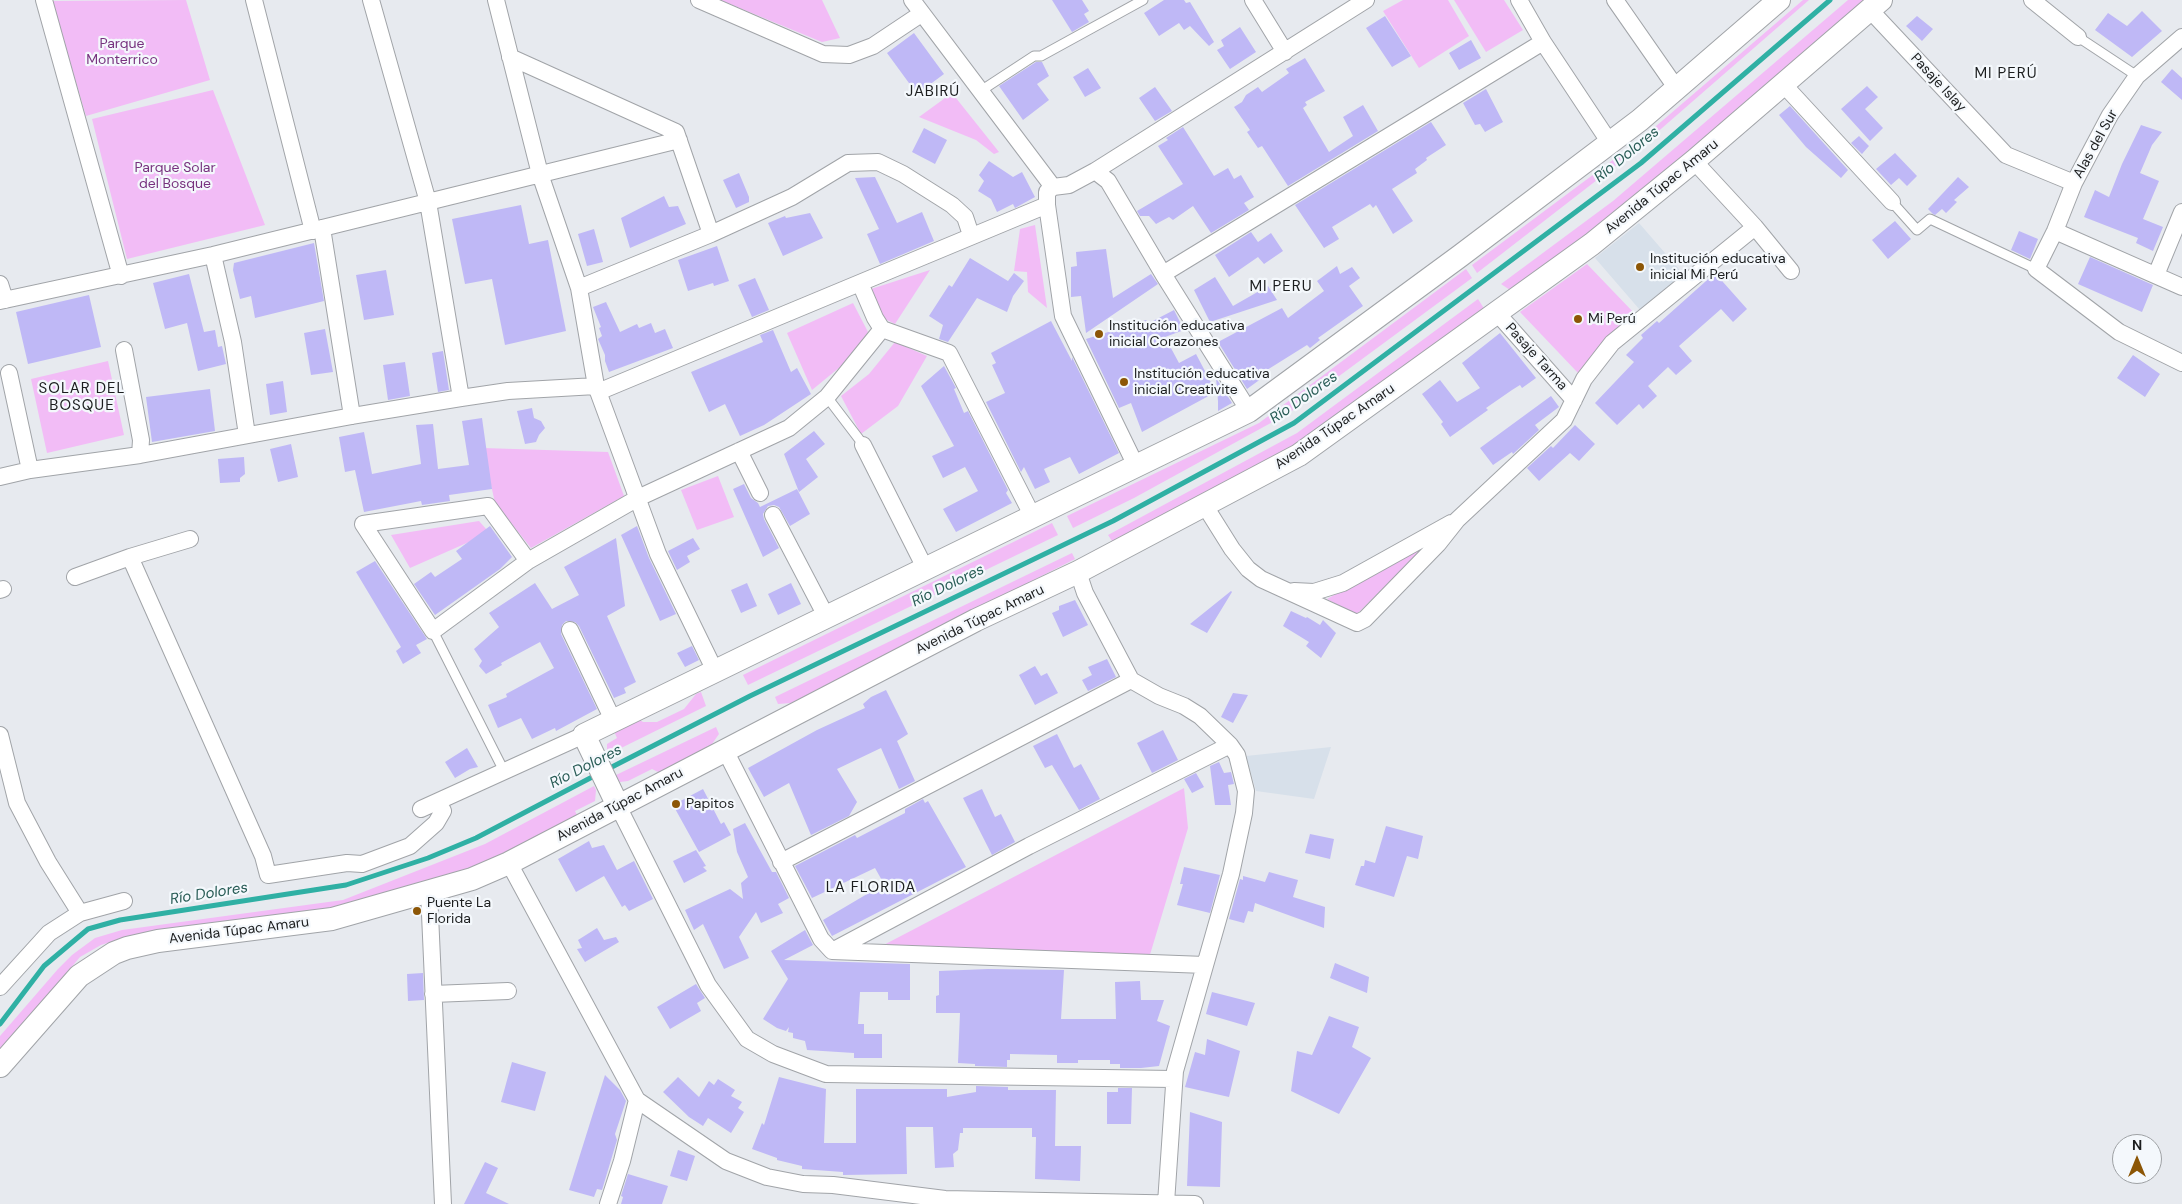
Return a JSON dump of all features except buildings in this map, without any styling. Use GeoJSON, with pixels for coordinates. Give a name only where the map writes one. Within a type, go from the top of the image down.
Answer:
{"type":"FeatureCollection","features":[{"type":"Feature","properties":{"kind":"street"},"geometry":{"type":"LineString","coordinates":[[44,0],[121,276]]}},
{"type":"Feature","properties":{"kind":"street"},"geometry":{"type":"LineString","coordinates":[[254,0],[318,229],[352,416]]}},
{"type":"Feature","properties":{"kind":"street"},"geometry":{"type":"LineString","coordinates":[[371,0],[428,202],[461,398]]}},
{"type":"Feature","properties":{"kind":"street"},"geometry":{"type":"LineString","coordinates":[[496,0],[540,174],[579,288],[597,389],[658,554],[715,671]]}},
{"type":"Feature","properties":{"kind":"street"},"geometry":{"type":"LineString","coordinates":[[699,0],[823,54],[849,55],[873,46],[921,14]]}},
{"type":"Feature","properties":{"kind":"street"},"geometry":{"type":"LineString","coordinates":[[912,0],[1053,188]]}},
{"type":"Feature","properties":{"kind":"street"},"geometry":{"type":"LineString","coordinates":[[1253,0],[1285,52]]}},
{"type":"Feature","properties":{"kind":"street"},"geometry":{"type":"LineString","coordinates":[[1136,466],[1063,316],[1047,205],[1047,192],[1053,188],[1069,185],[1094,171],[1366,0]]}},
{"type":"Feature","properties":{"kind":"street"},"geometry":{"type":"LineString","coordinates":[[1519,0],[1543,42],[1610,143]]}},
{"type":"Feature","properties":{"kind":"street"},"geometry":{"type":"LineString","coordinates":[[1615,0],[1677,89]]}},
{"type":"Feature","properties":{"kind":"street"},"geometry":{"type":"LineString","coordinates":[[2032,0],[2078,37]]}},
{"type":"Feature","properties":{"kind":"street"},"geometry":{"type":"LineString","coordinates":[[421,809],[587,741],[613,720],[827,618],[1032,515],[1249,411],[1610,143],[1677,89],[1777,1]]}},
{"type":"Feature","properties":{"kind":"street","name":"Avenida Túpac Amaru"},"geometry":{"type":"LineString","coordinates":[[0,1066],[79,976],[120,950],[158,941],[332,919],[472,879],[509,863],[615,801],[725,750],[976,620],[1078,572],[1298,455],[1592,244],[1694,161],[1876,5]]}},
{"type":"Feature","properties":{"kind":"street","name":"Pasaje Islay"},"geometry":{"type":"LineString","coordinates":[[1876,5],[2006,155],[2074,183]]}},
{"type":"Feature","properties":{"kind":"street","name":"Alas del Sur"},"geometry":{"type":"LineString","coordinates":[[2036,269],[2055,231],[2074,183],[2110,115],[2137,76],[2182,37]]}},
{"type":"Feature","properties":{"kind":"street"},"geometry":{"type":"LineString","coordinates":[[1163,274],[1543,42]]}},
{"type":"Feature","properties":{"kind":"street"},"geometry":{"type":"LineString","coordinates":[[510,57],[676,132],[711,234]]}},
{"type":"Feature","properties":{"kind":"street"},"geometry":{"type":"LineString","coordinates":[[1784,85],[1892,202]]}},
{"type":"Feature","properties":{"kind":"street"},"geometry":{"type":"LineString","coordinates":[[0,284],[2,301],[121,276],[214,255],[679,140]]}},
{"type":"Feature","properties":{"kind":"street"},"geometry":{"type":"LineString","coordinates":[[1694,161],[1755,227],[1791,271]]}},
{"type":"Feature","properties":{"kind":"street"},"geometry":{"type":"LineString","coordinates":[[579,288],[711,234],[792,197],[848,162],[878,162],[903,174],[952,205],[965,217],[971,235]]}},
{"type":"Feature","properties":{"kind":"street"},"geometry":{"type":"LineString","coordinates":[[1094,171],[1108,182],[1249,411]]}},
{"type":"Feature","properties":{"kind":"street"},"geometry":{"type":"LineString","coordinates":[[0,477],[30,470],[140,455],[461,398],[508,392],[597,389],[1047,205]]}},
{"type":"Feature","properties":{"kind":"street"},"geometry":{"type":"LineString","coordinates":[[2156,274],[2182,212]]}},
{"type":"Feature","properties":{"kind":"street"},"geometry":{"type":"LineString","coordinates":[[1205,506],[1232,549],[1248,569],[1261,579],[1291,591],[1357,623],[1365,619],[1438,544],[1457,520],[1564,420],[1584,379],[1612,343],[1755,227]]}},
{"type":"Feature","properties":{"kind":"street"},"geometry":{"type":"LineString","coordinates":[[2055,231],[2182,286]]}},
{"type":"Feature","properties":{"kind":"street"},"geometry":{"type":"LineString","coordinates":[[214,255],[233,342],[247,435]]}},
{"type":"Feature","properties":{"kind":"street"},"geometry":{"type":"LineString","coordinates":[[2036,269],[2119,332],[2182,363]]}},
{"type":"Feature","properties":{"kind":"street"},"geometry":{"type":"LineString","coordinates":[[860,283],[875,318],[882,328],[949,353],[1032,515]]}},
{"type":"Feature","properties":{"kind":"street","name":"Pasaje Tarma"},"geometry":{"type":"LineString","coordinates":[[1497,313],[1574,400]]}},
{"type":"Feature","properties":{"kind":"street"},"geometry":{"type":"LineString","coordinates":[[528,561],[488,506],[363,524],[433,631],[528,561],[638,498],[789,428],[827,397],[882,328]]}},
{"type":"Feature","properties":{"kind":"street"},"geometry":{"type":"LineString","coordinates":[[124,350],[141,440],[140,455]]}},
{"type":"Feature","properties":{"kind":"street"},"geometry":{"type":"LineString","coordinates":[[9,373],[30,470]]}},
{"type":"Feature","properties":{"kind":"street"},"geometry":{"type":"LineString","coordinates":[[861,442],[925,568]]}},
{"type":"Feature","properties":{"kind":"street"},"geometry":{"type":"LineString","coordinates":[[739,451],[760,492]]}},
{"type":"Feature","properties":{"kind":"street"},"geometry":{"type":"LineString","coordinates":[[774,515],[827,618]]}},
{"type":"Feature","properties":{"kind":"street"},"geometry":{"type":"LineString","coordinates":[[1291,591],[1314,592],[1343,583],[1457,520]]}},
{"type":"Feature","properties":{"kind":"street"},"geometry":{"type":"LineString","coordinates":[[75,577],[190,538]]}},
{"type":"Feature","properties":{"kind":"street"},"geometry":{"type":"LineString","coordinates":[[130,557],[263,856],[268,875],[347,863],[362,864],[410,846],[436,824],[443,811],[439,802]]}},
{"type":"Feature","properties":{"kind":"street"},"geometry":{"type":"LineString","coordinates":[[1078,572],[1085,592],[1131,680],[1200,716],[1230,745],[1237,755],[1246,791],[1244,813],[1225,898],[1173,1079],[1166,1203]]}},
{"type":"Feature","properties":{"kind":"street"},"geometry":{"type":"LineString","coordinates":[[570,630],[613,720]]}},
{"type":"Feature","properties":{"kind":"street"},"geometry":{"type":"LineString","coordinates":[[781,862],[1131,680]]}},
{"type":"Feature","properties":{"kind":"street"},"geometry":{"type":"LineString","coordinates":[[0,735],[18,802],[48,862],[80,913]]}},
{"type":"Feature","properties":{"kind":"street"},"geometry":{"type":"LineString","coordinates":[[587,741],[615,801],[708,985],[747,1039],[773,1054],[826,1074],[1173,1079]]}},
{"type":"Feature","properties":{"kind":"street"},"geometry":{"type":"LineString","coordinates":[[832,951],[1029,846],[1230,745]]}},
{"type":"Feature","properties":{"kind":"street"},"geometry":{"type":"LineString","coordinates":[[725,750],[821,939],[832,951],[1205,964]]}},
{"type":"Feature","properties":{"kind":"street"},"geometry":{"type":"LineString","coordinates":[[509,863],[637,1100],[726,1161],[767,1176],[803,1184],[833,1184],[944,1201],[1195,1204]]}},
{"type":"Feature","properties":{"kind":"street"},"geometry":{"type":"LineString","coordinates":[[429,892],[443,1204]]}},
{"type":"Feature","properties":{"kind":"street"},"geometry":{"type":"LineString","coordinates":[[1,984],[48,933],[80,913],[124,901]]}},
{"type":"Feature","properties":{"kind":"street"},"geometry":{"type":"LineString","coordinates":[[433,994],[508,991]]}},
{"type":"Feature","properties":{"kind":"street"},"geometry":{"type":"LineString","coordinates":[[608,1204],[622,1161],[637,1100]]}},
{"type":"Feature","properties":{"kind":"lane"},"geometry":{"type":"LineString","coordinates":[[980,92],[1034,56],[1041,56],[1143,0]]}},
{"type":"Feature","properties":{"kind":"lane"},"geometry":{"type":"LineString","coordinates":[[2078,37],[2137,76]]}},
{"type":"Feature","properties":{"kind":"lane"},"geometry":{"type":"LineString","coordinates":[[1892,202],[1917,230],[1930,219],[2036,269]]}},
{"type":"Feature","properties":{"kind":"lane"},"geometry":{"type":"LineString","coordinates":[[827,397],[861,442]]}},
{"type":"Feature","properties":{"kind":"lane"},"geometry":{"type":"LineString","coordinates":[[433,631],[505,773]]}},
{"type":"Feature","properties":{"kind":"shaded area","name":"Institución educativa inicial Mi Perú"},"geometry":{"type":"Polygon","coordinates":[[[1639,223],[1685,276],[1640,310],[1595,258],[1639,223]]]}},
{"type":"Feature","properties":{"kind":"shaded area"},"geometry":{"type":"Polygon","coordinates":[[[1331,747],[1314,799],[1256,791],[1246,756],[1331,747]]]}},
{"type":"Feature","properties":{"kind":"green space","name":"Parque Monterrico"},"geometry":{"type":"Polygon","coordinates":[[[186,0],[210,80],[86,116],[52,1],[186,0]]]}},
{"type":"Feature","properties":{"kind":"green space"},"geometry":{"type":"Polygon","coordinates":[[[720,0],[822,0],[840,38],[822,42],[720,0]]]}},
{"type":"Feature","properties":{"kind":"green space"},"geometry":{"type":"Polygon","coordinates":[[[1403,0],[1448,0],[1469,36],[1419,68],[1383,11],[1403,0]]]}},
{"type":"Feature","properties":{"kind":"green space"},"geometry":{"type":"Polygon","coordinates":[[[1454,0],[1504,0],[1523,30],[1486,52],[1454,0]]]}},
{"type":"Feature","properties":{"kind":"green space"},"geometry":{"type":"Polygon","coordinates":[[[1803,0],[1809,0],[1646,142],[1477,273],[1472,265],[1641,139],[1803,0]]]}},
{"type":"Feature","properties":{"kind":"green space"},"geometry":{"type":"Polygon","coordinates":[[[1848,0],[1868,0],[1687,155],[1513,292],[1501,284],[1613,201],[1848,0]]]}},
{"type":"Feature","properties":{"kind":"green space","name":"Parque Solar del Bosque"},"geometry":{"type":"Polygon","coordinates":[[[213,90],[265,225],[127,259],[92,119],[213,90]]]}},
{"type":"Feature","properties":{"kind":"green space"},"geometry":{"type":"Polygon","coordinates":[[[952,93],[999,152],[994,154],[976,140],[919,117],[952,93]]]}},
{"type":"Feature","properties":{"kind":"green space"},"geometry":{"type":"Polygon","coordinates":[[[1035,225],[1047,308],[1028,292],[1027,272],[1014,271],[1020,229],[1035,225]]]}},
{"type":"Feature","properties":{"kind":"green space","name":"Mi Perú"},"geometry":{"type":"Polygon","coordinates":[[[1587,264],[1635,314],[1605,339],[1578,373],[1520,312],[1587,264]]]}},
{"type":"Feature","properties":{"kind":"green space"},"geometry":{"type":"Polygon","coordinates":[[[1466,269],[1472,278],[1289,413],[1134,498],[1073,528],[1067,516],[1259,423],[1466,269]]]}},
{"type":"Feature","properties":{"kind":"green space"},"geometry":{"type":"Polygon","coordinates":[[[930,270],[895,324],[879,316],[871,289],[930,270]]]}},
{"type":"Feature","properties":{"kind":"green space"},"geometry":{"type":"Polygon","coordinates":[[[1478,299],[1485,310],[1302,443],[1132,534],[1112,541],[1108,535],[1297,433],[1478,299]]]}},
{"type":"Feature","properties":{"kind":"green space"},"geometry":{"type":"Polygon","coordinates":[[[853,303],[868,332],[851,358],[812,390],[787,333],[853,303]]]}},
{"type":"Feature","properties":{"kind":"green space"},"geometry":{"type":"Polygon","coordinates":[[[895,342],[927,356],[898,406],[861,434],[841,396],[869,374],[895,342]]]}},
{"type":"Feature","properties":{"kind":"green space"},"geometry":{"type":"Polygon","coordinates":[[[108,361],[124,435],[47,453],[31,379],[108,361]]]}},
{"type":"Feature","properties":{"kind":"green space"},"geometry":{"type":"Polygon","coordinates":[[[483,448],[608,452],[624,496],[531,548],[495,503],[483,448]]]}},
{"type":"Feature","properties":{"kind":"green space"},"geometry":{"type":"Polygon","coordinates":[[[718,476],[734,517],[697,530],[681,490],[718,476]]]}},
{"type":"Feature","properties":{"kind":"green space"},"geometry":{"type":"Polygon","coordinates":[[[479,521],[487,530],[469,542],[410,568],[391,535],[479,521]]]}},
{"type":"Feature","properties":{"kind":"green space"},"geometry":{"type":"Polygon","coordinates":[[[1052,523],[1058,535],[748,685],[743,675],[1052,523]]]}},
{"type":"Feature","properties":{"kind":"green space"},"geometry":{"type":"Polygon","coordinates":[[[1432,540],[1356,615],[1327,599],[1389,564],[1432,540]]]}},
{"type":"Feature","properties":{"kind":"green space"},"geometry":{"type":"Polygon","coordinates":[[[1072,553],[1075,559],[791,703],[778,704],[775,697],[1072,553]]]}},
{"type":"Feature","properties":{"kind":"green space"},"geometry":{"type":"Polygon","coordinates":[[[701,692],[706,706],[607,755],[607,744],[617,738],[613,729],[637,718],[643,722],[657,722],[684,709],[696,694],[701,692]]]}},
{"type":"Feature","properties":{"kind":"green space"},"geometry":{"type":"Polygon","coordinates":[[[716,727],[719,734],[712,744],[660,773],[652,769],[628,781],[620,782],[616,775],[716,727]]]}},
{"type":"Feature","properties":{"kind":"green space"},"geometry":{"type":"Polygon","coordinates":[[[594,786],[596,790],[595,801],[575,811],[578,817],[489,862],[344,908],[123,938],[101,945],[80,957],[0,1052],[0,1036],[58,969],[72,955],[95,938],[122,930],[343,900],[485,844],[594,786]]]}},
{"type":"Feature","properties":{"kind":"green space"},"geometry":{"type":"Polygon","coordinates":[[[1184,788],[1188,828],[1149,958],[876,949],[1184,788]]]}},
{"type":"Feature","properties":{"kind":"waterway","name":"Río Dolores"},"geometry":{"type":"LineString","coordinates":[[606,770],[750,696],[1113,521],[1294,423],[1641,163],[1830,0]]}},
{"type":"Feature","properties":{"kind":"waterway","name":"Río Dolores"},"geometry":{"type":"LineString","coordinates":[[0,1024],[44,966],[88,929],[120,920],[346,885],[428,858],[476,838],[596,775]]}},
{"type":"Feature","properties":{"kind":"place","name":"Institución educativa inicial Mi Perú"},"geometry":{"type":"Point","coordinates":[1640,267]}},
{"type":"Feature","properties":{"kind":"place","name":"Mi Perú"},"geometry":{"type":"Point","coordinates":[1578,319]}},
{"type":"Feature","properties":{"kind":"place","name":"Institución educativa inicial Corazones"},"geometry":{"type":"Point","coordinates":[1099,334]}},
{"type":"Feature","properties":{"kind":"place","name":"Institución educativa inicial Creativite"},"geometry":{"type":"Point","coordinates":[1124,382]}},
{"type":"Feature","properties":{"kind":"place","name":"Papitos"},"geometry":{"type":"Point","coordinates":[676,804]}},
{"type":"Feature","properties":{"kind":"place","name":"Puente La Florida"},"geometry":{"type":"Point","coordinates":[417,911]}},
{"type":"Feature","properties":{"kind":"district","name":"MI PERÚ"},"geometry":{"type":"Point","coordinates":[2006,74]}},
{"type":"Feature","properties":{"kind":"district","name":"JABIRÚ"},"geometry":{"type":"Point","coordinates":[933,92]}},
{"type":"Feature","properties":{"kind":"district","name":"MI PERU"},"geometry":{"type":"Point","coordinates":[1281,287]}},
{"type":"Feature","properties":{"kind":"district","name":"SOLAR DEL BOSQUE"},"geometry":{"type":"Point","coordinates":[82,398]}},
{"type":"Feature","properties":{"kind":"district","name":"LA FLORIDA"},"geometry":{"type":"Point","coordinates":[871,888]}}]}
